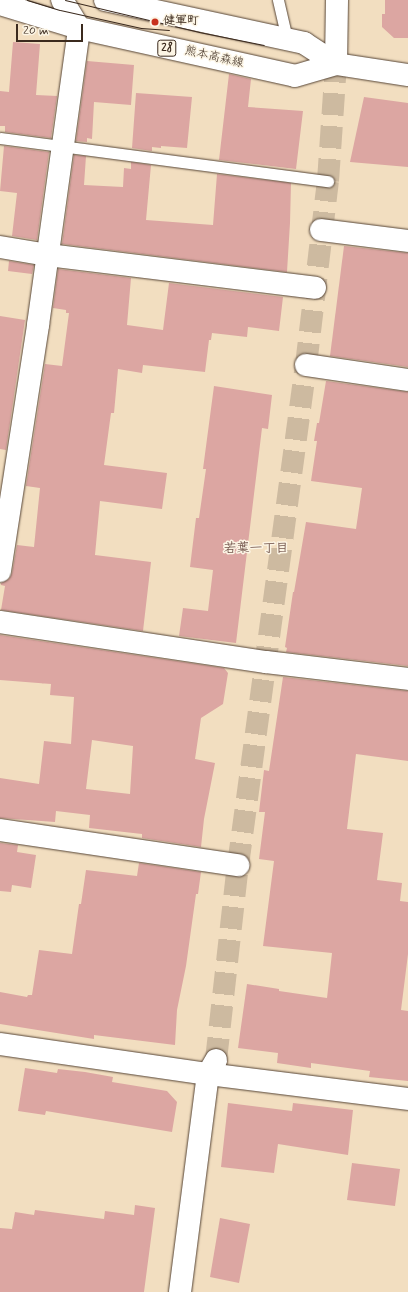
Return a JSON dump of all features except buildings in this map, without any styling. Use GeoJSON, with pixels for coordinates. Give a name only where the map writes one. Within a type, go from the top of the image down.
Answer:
{"type":"FeatureCollection","features":[{"type":"Feature","properties":{"kind":"street"},"geometry":{"type":"LineString","coordinates":[[0,571],[48,256],[79,28],[62,0]]}},
{"type":"Feature","properties":{"kind":"street","name":"熊本高森線"},"geometry":{"type":"LineString","coordinates":[[105,0],[304,42],[336,64]]}},
{"type":"Feature","properties":{"kind":"street"},"geometry":{"type":"LineString","coordinates":[[336,64],[337,0]]}},
{"type":"Feature","properties":{"kind":"street","name":"熊本高森線"},"geometry":{"type":"LineString","coordinates":[[0,4],[79,28],[295,76],[336,64],[408,75]]}},
{"type":"Feature","properties":{"kind":"street"},"geometry":{"type":"LineString","coordinates":[[321,230],[408,241]]}},
{"type":"Feature","properties":{"kind":"street"},"geometry":{"type":"LineString","coordinates":[[0,247],[48,256],[315,288]]}},
{"type":"Feature","properties":{"kind":"street"},"geometry":{"type":"LineString","coordinates":[[306,365],[408,380]]}},
{"type":"Feature","properties":{"kind":"street"},"geometry":{"type":"LineString","coordinates":[[0,622],[266,662],[408,679]]}},
{"type":"Feature","properties":{"kind":"street"},"geometry":{"type":"LineString","coordinates":[[0,830],[238,865]]}},
{"type":"Feature","properties":{"kind":"street"},"geometry":{"type":"LineString","coordinates":[[0,1044],[212,1067],[408,1099]]}},
{"type":"Feature","properties":{"kind":"street"},"geometry":{"type":"LineString","coordinates":[[180,1292],[212,1067]]}},
{"type":"Feature","properties":{"kind":"lane"},"geometry":{"type":"LineString","coordinates":[[278,0],[287,39]]}},
{"type":"Feature","properties":{"kind":"lane"},"geometry":{"type":"LineString","coordinates":[[0,138],[328,181]]}},
{"type":"Feature","properties":{"kind":"tunnel"},"geometry":{"type":"LineString","coordinates":[[216,1060],[238,865],[306,365],[328,181],[336,64]]}},
{"type":"Feature","properties":{"kind":"tram line"},"geometry":{"type":"LineString","coordinates":[[27,0],[60,10],[141,28],[169,30]]}},
{"type":"Feature","properties":{"kind":"tram line"},"geometry":{"type":"LineString","coordinates":[[65,0],[199,32],[264,45]]}},
{"type":"Feature","properties":{"kind":"place","name":"健軍町"},"geometry":{"type":"Point","coordinates":[155,22]}},
{"type":"Feature","properties":{"kind":"district","name":"若葉一丁目"},"geometry":{"type":"Point","coordinates":[256,549]}}]}
